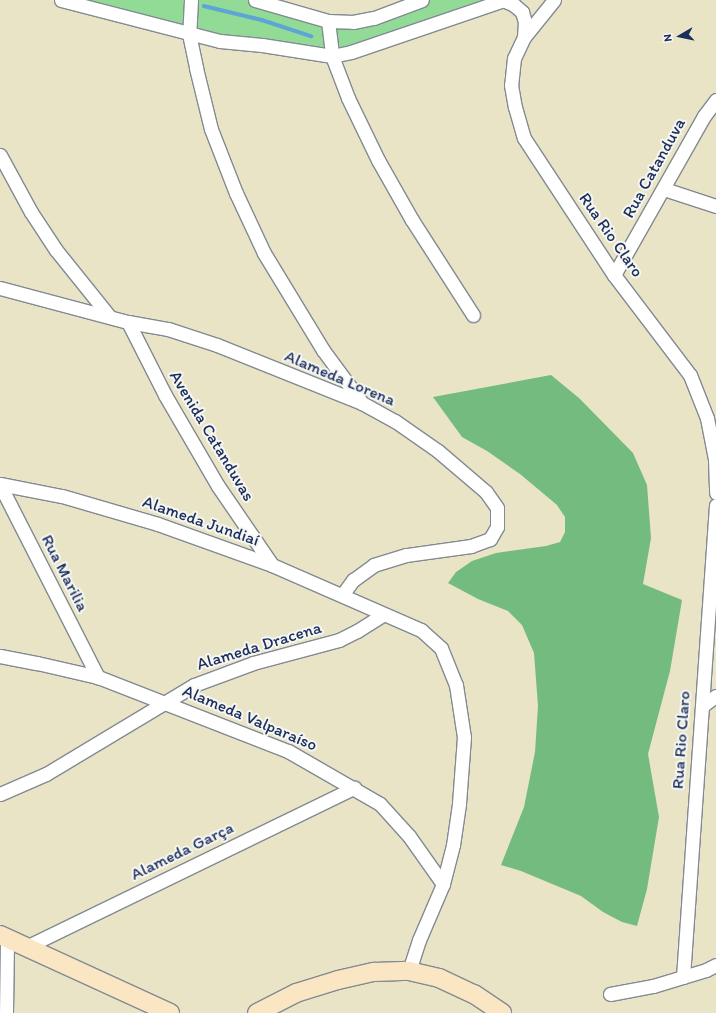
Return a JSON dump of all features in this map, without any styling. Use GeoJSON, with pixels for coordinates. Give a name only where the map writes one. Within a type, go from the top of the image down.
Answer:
{"type":"FeatureCollection","features":[{"type":"Feature","properties":{"kind":"main road"},"geometry":{"type":"LineString","coordinates":[[2,937],[170,1013]]}},
{"type":"Feature","properties":{"kind":"main road"},"geometry":{"type":"LineString","coordinates":[[257,1013],[296,993],[338,980],[374,972],[409,971],[439,978],[474,994],[502,1013]]}},
{"type":"Feature","properties":{"kind":"street"},"geometry":{"type":"LineString","coordinates":[[61,0],[220,41],[262,45],[332,56],[351,52],[503,0],[514,5],[522,12],[525,22],[524,37]]}},
{"type":"Feature","properties":{"kind":"street"},"geometry":{"type":"LineString","coordinates":[[191,0],[189,34],[196,68],[212,129],[239,200],[264,253],[323,350],[362,403]]}},
{"type":"Feature","properties":{"kind":"street"},"geometry":{"type":"LineString","coordinates":[[255,0],[328,21],[353,22],[374,18],[422,0]]}},
{"type":"Feature","properties":{"kind":"street","name":"Rua Rio Claro"},"geometry":{"type":"LineString","coordinates":[[554,0],[524,37],[514,58],[511,85],[524,138],[614,275],[690,375],[708,418],[715,459],[716,493]]}},
{"type":"Feature","properties":{"kind":"street"},"geometry":{"type":"LineString","coordinates":[[328,21],[332,56],[348,98],[378,160],[415,226],[473,315]]}},
{"type":"Feature","properties":{"kind":"street","name":"Rua Catanduva"},"geometry":{"type":"LineString","coordinates":[[614,275],[704,116],[716,100]]}},
{"type":"Feature","properties":{"kind":"street"},"geometry":{"type":"LineString","coordinates":[[0,155],[31,212],[48,237],[109,316]]}},
{"type":"Feature","properties":{"kind":"street"},"geometry":{"type":"LineString","coordinates":[[664,189],[716,206]]}},
{"type":"Feature","properties":{"kind":"street","name":"Alameda Lorena"},"geometry":{"type":"LineString","coordinates":[[0,288],[128,322],[168,329],[217,345],[362,403],[394,421],[438,451],[486,492],[497,508],[497,527],[490,539],[471,546],[406,555],[374,565],[353,580],[343,594]]}},
{"type":"Feature","properties":{"kind":"street","name":"Avenida Catanduvas"},"geometry":{"type":"LineString","coordinates":[[128,322],[164,395],[211,473],[272,565]]}},
{"type":"Feature","properties":{"kind":"street","name":"Alameda Jundiaí"},"geometry":{"type":"LineString","coordinates":[[0,484],[62,496],[158,524],[272,565],[343,594],[383,615],[421,630],[440,648],[456,685],[464,736],[459,804],[453,845],[443,884],[419,940],[409,971]]}},
{"type":"Feature","properties":{"kind":"street","name":"Rua Marilia"},"geometry":{"type":"LineString","coordinates":[[0,484],[98,677]]}},
{"type":"Feature","properties":{"kind":"street","name":"Rua Rio Claro"},"geometry":{"type":"LineString","coordinates":[[683,978],[716,504]]}},
{"type":"Feature","properties":{"kind":"street","name":"Alameda Dracena"},"geometry":{"type":"LineString","coordinates":[[0,794],[46,774],[194,685],[253,663],[339,640],[357,632],[383,615]]}},
{"type":"Feature","properties":{"kind":"street","name":"Alameda Valparaíso"},"geometry":{"type":"LineString","coordinates":[[0,656],[98,677],[288,751],[380,804],[409,836],[443,884]]}},
{"type":"Feature","properties":{"kind":"street"},"geometry":{"type":"LineString","coordinates":[[702,706],[716,696]]}},
{"type":"Feature","properties":{"kind":"street","name":"Alameda Garça"},"geometry":{"type":"LineString","coordinates":[[26,947],[354,788]]}},
{"type":"Feature","properties":{"kind":"street"},"geometry":{"type":"LineString","coordinates":[[2,937],[6,1013]]}},
{"type":"Feature","properties":{"kind":"street"},"geometry":{"type":"LineString","coordinates":[[610,994],[653,986],[683,978],[716,965]]}},
{"type":"Feature","properties":{"kind":"green space"},"geometry":{"type":"Polygon","coordinates":[[[61,0],[255,0],[353,22],[422,0],[504,0],[351,52],[262,45],[61,0]]]}},
{"type":"Feature","properties":{"kind":"green space"},"geometry":{"type":"Polygon","coordinates":[[[551,375],[579,398],[633,453],[647,485],[651,538],[643,584],[682,600],[670,671],[648,754],[659,817],[647,889],[637,926],[622,922],[603,912],[581,896],[521,871],[501,865],[524,807],[535,752],[538,706],[534,653],[522,625],[508,611],[478,599],[448,583],[456,572],[472,561],[496,553],[546,546],[560,542],[565,532],[565,517],[557,505],[520,474],[487,451],[462,437],[433,397],[551,375]]]}},
{"type":"Feature","properties":{"kind":"waterway"},"geometry":{"type":"LineString","coordinates":[[204,6],[262,20],[311,36]]}}]}
